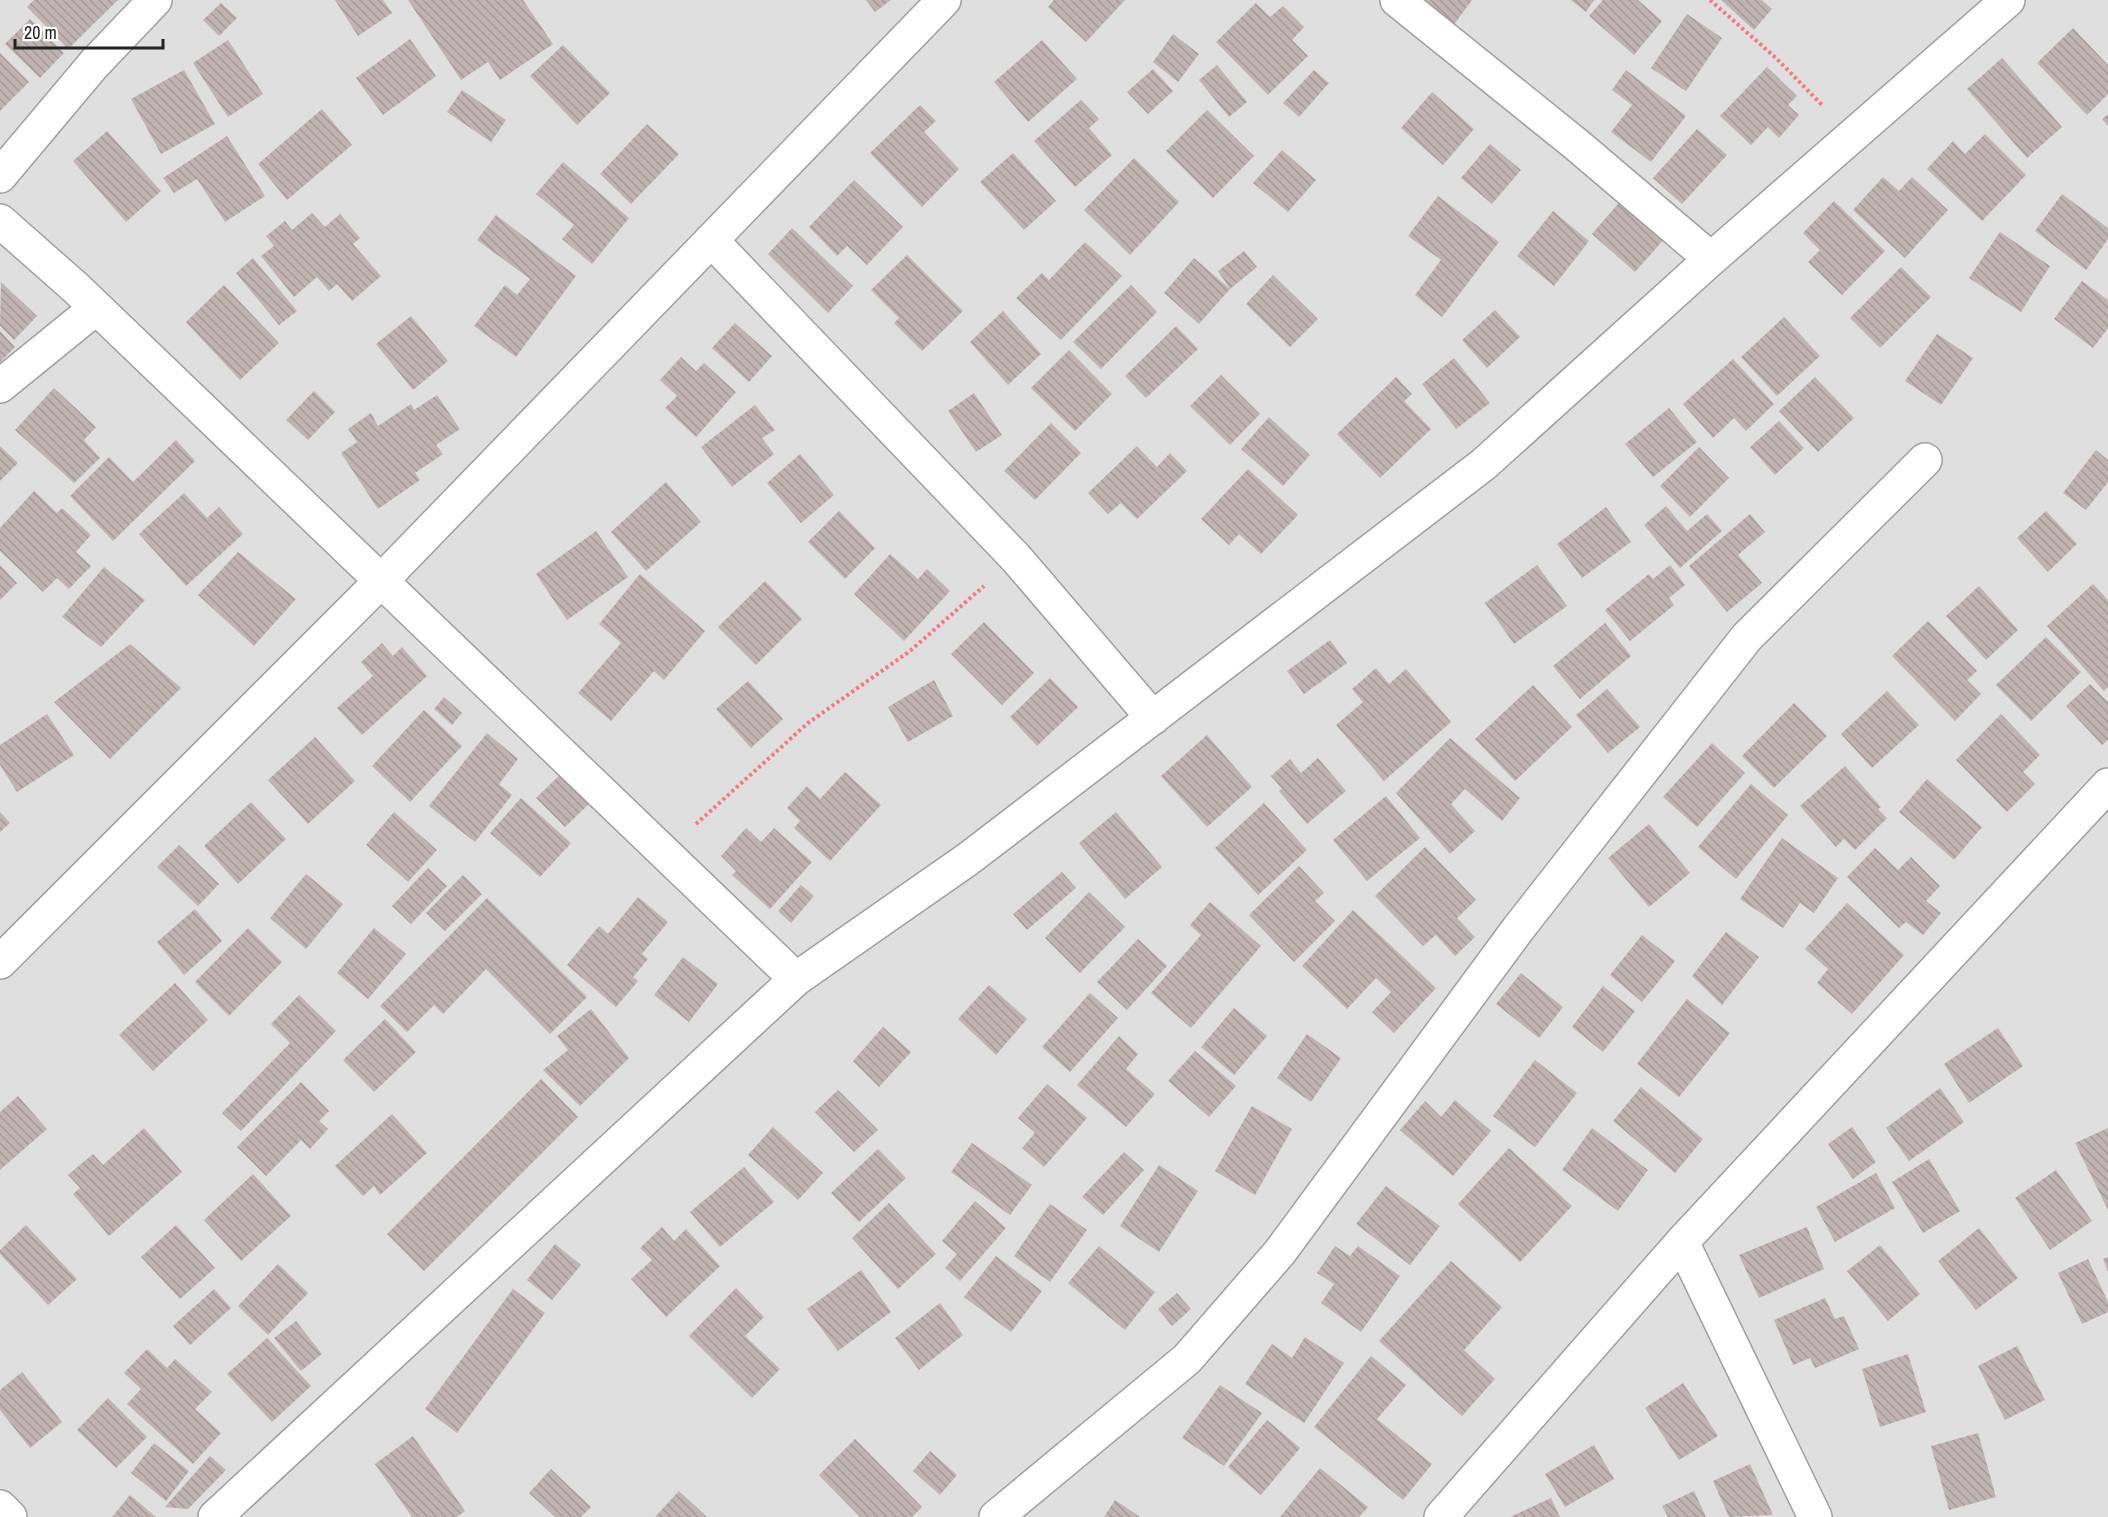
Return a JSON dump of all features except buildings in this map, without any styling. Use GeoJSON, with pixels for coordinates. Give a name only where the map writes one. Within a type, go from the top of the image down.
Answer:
{"type":"FeatureCollection","features":[{"type":"Feature","properties":{"kind":"street"},"geometry":{"type":"LineString","coordinates":[[0,176],[94,64],[155,0]]}},
{"type":"Feature","properties":{"kind":"street"},"geometry":{"type":"LineString","coordinates":[[0,963],[381,581],[944,0]]}},
{"type":"Feature","properties":{"kind":"street"},"geometry":{"type":"LineString","coordinates":[[1396,0],[1576,145],[1711,259]]}},
{"type":"Feature","properties":{"kind":"street"},"geometry":{"type":"LineString","coordinates":[[215,1517],[796,979],[968,859],[1484,464],[1711,259],[2008,0]]}},
{"type":"Feature","properties":{"kind":"street"},"geometry":{"type":"LineString","coordinates":[[0,221],[96,308],[796,979]]}},
{"type":"Feature","properties":{"kind":"street"},"geometry":{"type":"LineString","coordinates":[[711,240],[1016,558],[1153,718]]}},
{"type":"Feature","properties":{"kind":"street"},"geometry":{"type":"LineString","coordinates":[[0,386],[96,308]]}},
{"type":"Feature","properties":{"kind":"street"},"geometry":{"type":"LineString","coordinates":[[996,1517],[1188,1359],[1280,1252],[1518,929],[1747,637],[1925,460]]}},
{"type":"Feature","properties":{"kind":"street"},"geometry":{"type":"LineString","coordinates":[[1441,1517],[1682,1242],[2108,785]]}},
{"type":"Feature","properties":{"kind":"street"},"geometry":{"type":"LineString","coordinates":[[1682,1242],[1815,1517]]}},
{"type":"Feature","properties":{"kind":"street"},"geometry":{"type":"LineString","coordinates":[[0,1507],[10,1517]]}},
{"type":"Feature","properties":{"kind":"path"},"geometry":{"type":"LineString","coordinates":[[1710,0],[1776,58],[1852,135]]}},
{"type":"Feature","properties":{"kind":"path"},"geometry":{"type":"LineString","coordinates":[[664,853],[808,723],[910,651],[1016,558]]}},
{"type":"Feature","properties":{"kind":"shaded area"},"geometry":{"type":"Polygon","coordinates":[[[0,0],[2108,0],[2108,1517],[0,1517],[0,0]]]}}]}
